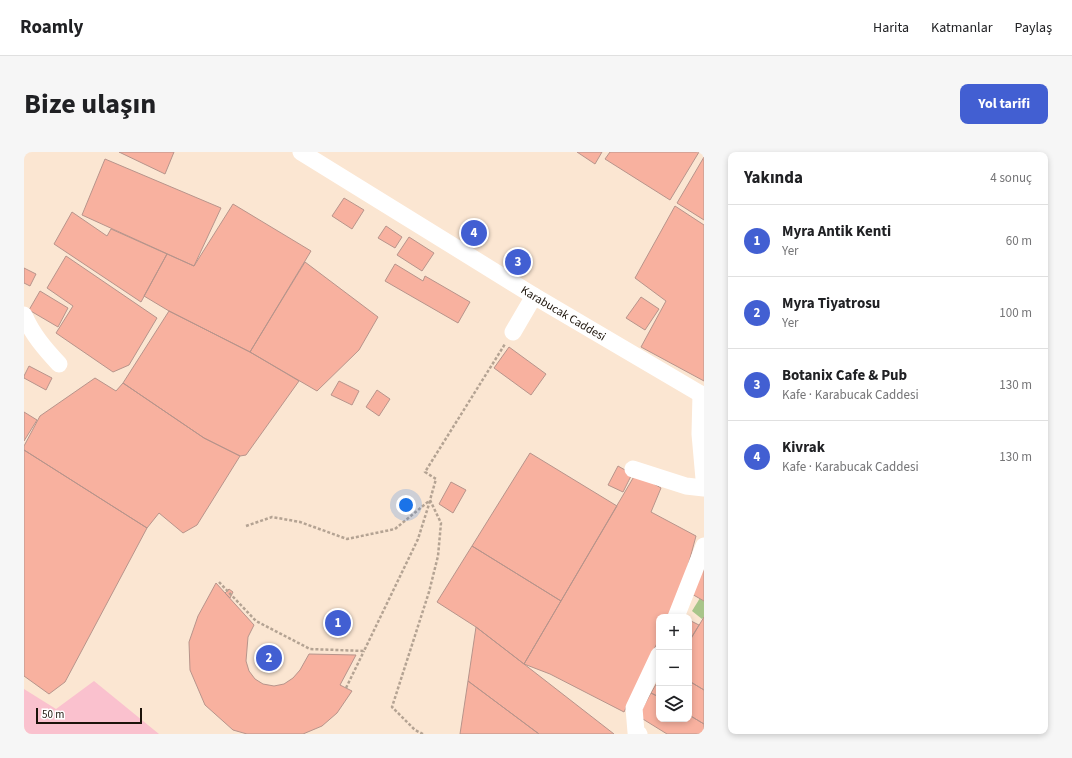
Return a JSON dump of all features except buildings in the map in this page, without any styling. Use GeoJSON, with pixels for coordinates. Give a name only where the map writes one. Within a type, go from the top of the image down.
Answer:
{"type":"FeatureCollection","features":[{"type":"Feature","properties":{"kind":"street","name":"Karabucak Caddesi"},"geometry":{"type":"LineString","coordinates":[[301,152],[534,296],[702,395]]}},
{"type":"Feature","properties":{"kind":"street"},"geometry":{"type":"LineString","coordinates":[[513,332],[534,296]]}},
{"type":"Feature","properties":{"kind":"street"},"geometry":{"type":"LineString","coordinates":[[24,315],[28,325],[43,347],[59,364]]}},
{"type":"Feature","properties":{"kind":"street"},"geometry":{"type":"LineString","coordinates":[[702,395],[700,434],[704,479]]}},
{"type":"Feature","properties":{"kind":"street"},"geometry":{"type":"LineString","coordinates":[[633,469],[686,486],[704,488]]}},
{"type":"Feature","properties":{"kind":"street"},"geometry":{"type":"LineString","coordinates":[[677,614],[704,546]]}},
{"type":"Feature","properties":{"kind":"street"},"geometry":{"type":"LineString","coordinates":[[639,734],[636,732],[634,708],[656,662]]}},
{"type":"Feature","properties":{"kind":"path"},"geometry":{"type":"LineString","coordinates":[[346,688],[418,539],[436,479],[425,472],[513,332]]}},
{"type":"Feature","properties":{"kind":"path"},"geometry":{"type":"LineString","coordinates":[[246,526],[272,517],[300,522],[347,540],[395,529],[430,500]]}},
{"type":"Feature","properties":{"kind":"path"},"geometry":{"type":"LineString","coordinates":[[423,734],[415,730],[392,707],[438,556],[441,523],[430,500]]}},
{"type":"Feature","properties":{"kind":"path"},"geometry":{"type":"LineString","coordinates":[[220,582],[256,622],[310,649],[364,651]]}},
{"type":"Feature","properties":{"kind":"shaded area"},"geometry":{"type":"Polygon","coordinates":[[[700,598],[704,601],[704,617],[702,619],[692,611],[700,598]]]}},
{"type":"Feature","properties":{"kind":"shaded area"},"geometry":{"type":"Polygon","coordinates":[[[94,681],[159,734],[24,734],[24,689],[56,709],[94,681]]]}},
{"type":"Feature","properties":{"kind":"place","name":"Kivrak"},"geometry":{"type":"Point","coordinates":[474,233]}},
{"type":"Feature","properties":{"kind":"place","name":"Botanix Cafe & Pub"},"geometry":{"type":"Point","coordinates":[518,262]}},
{"type":"Feature","properties":{"kind":"place","name":"Myra Antik Kenti"},"geometry":{"type":"Point","coordinates":[338,623]}},
{"type":"Feature","properties":{"kind":"place","name":"Myra Tiyatrosu"},"geometry":{"type":"Point","coordinates":[269,658]}}]}
